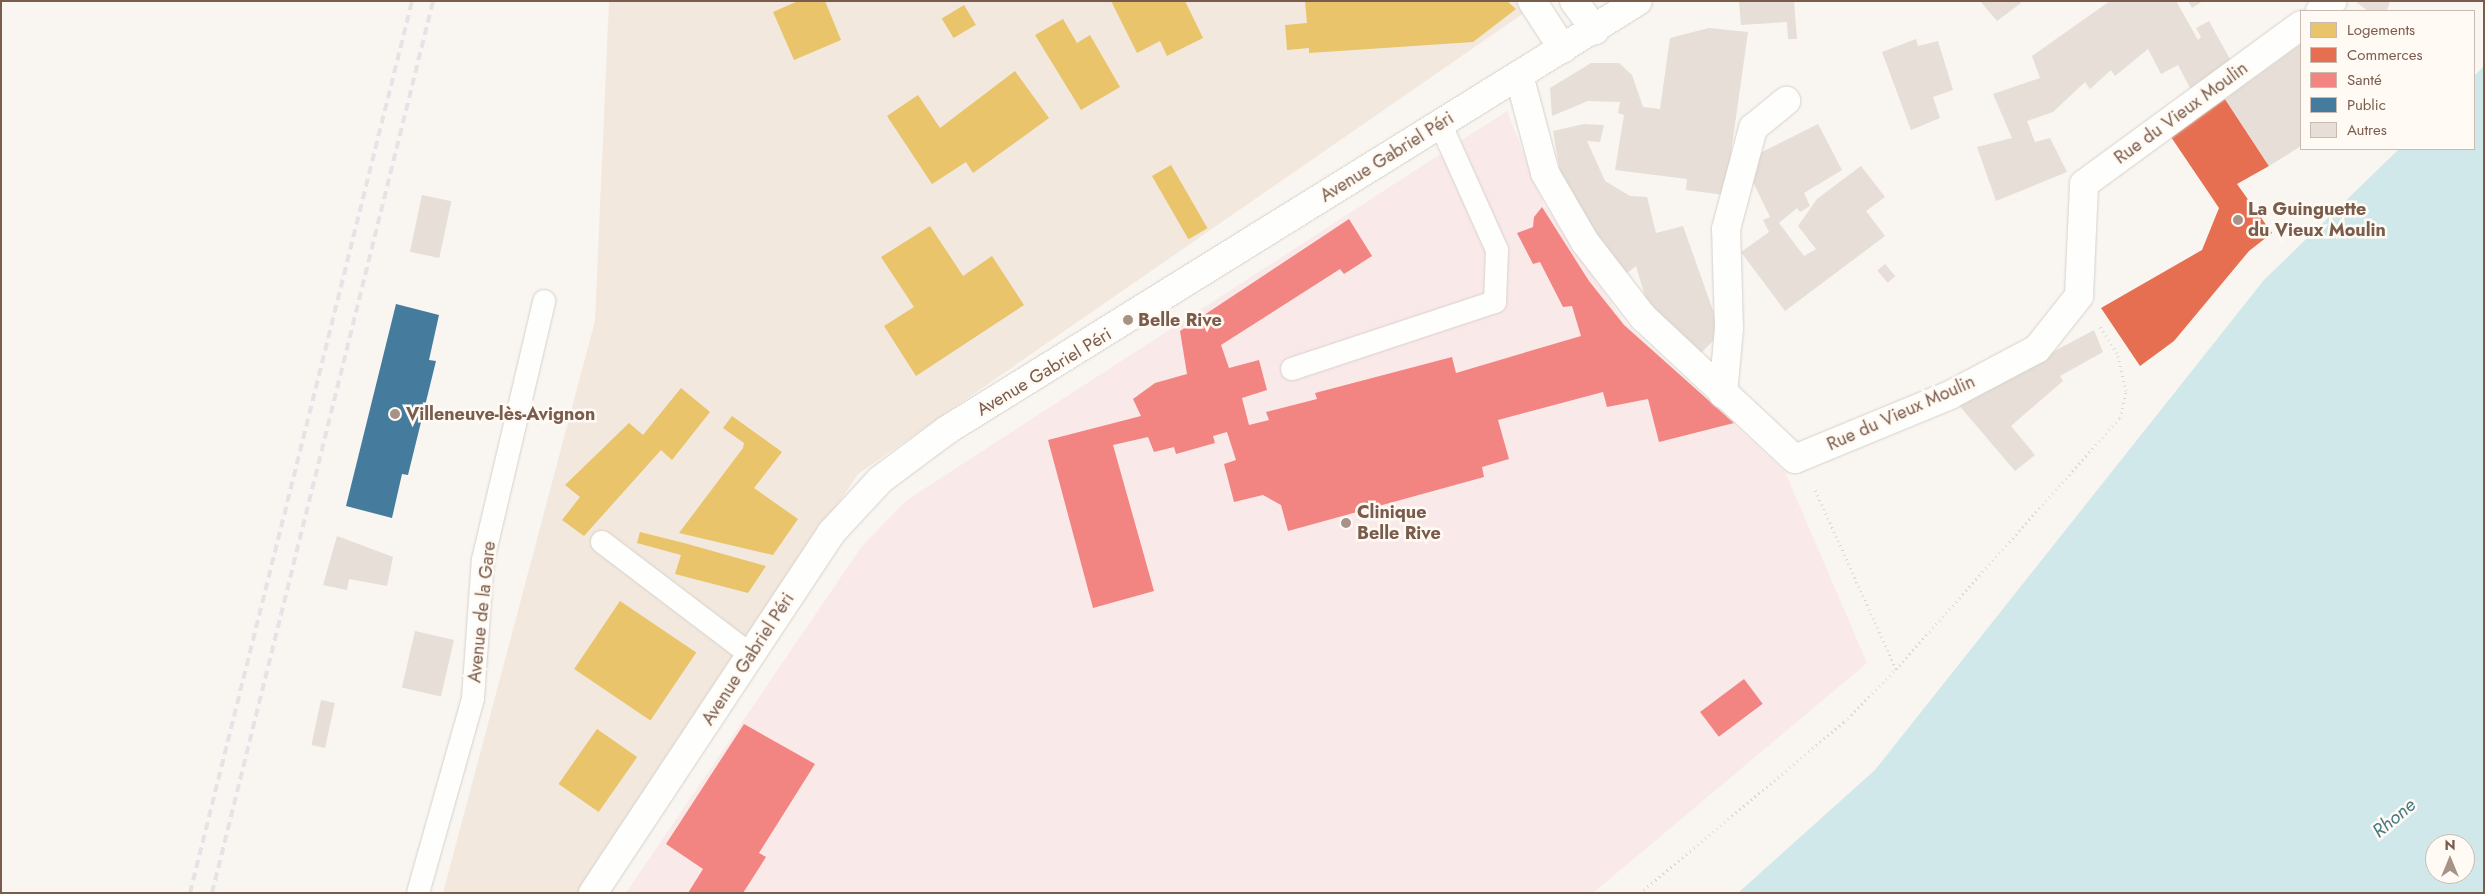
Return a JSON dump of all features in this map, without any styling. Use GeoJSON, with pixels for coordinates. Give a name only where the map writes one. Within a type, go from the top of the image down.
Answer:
{"type":"FeatureCollection","features":[{"type":"Feature","properties":{"kind":"street"},"geometry":{"type":"LineString","coordinates":[[1532,1],[1563,49]]}},
{"type":"Feature","properties":{"kind":"street"},"geometry":{"type":"LineString","coordinates":[[1574,1],[1595,30]]}},
{"type":"Feature","properties":{"kind":"street"},"geometry":{"type":"LineString","coordinates":[[2321,10],[2333,1]]}},
{"type":"Feature","properties":{"kind":"street","name":"Avenue Gabriel Péri"},"geometry":{"type":"LineString","coordinates":[[593,893],[830,533],[880,480],[947,430],[1440,123],[1595,30],[1634,2]]}},
{"type":"Feature","properties":{"kind":"street","name":"Rue du Vieux Moulin"},"geometry":{"type":"LineString","coordinates":[[1795,459],[1950,395],[2037,349],[2079,296],[2084,184],[2300,26]]}},
{"type":"Feature","properties":{"kind":"street"},"geometry":{"type":"LineString","coordinates":[[1519,75],[1545,173],[1585,242],[1642,317],[1722,394],[1795,459]]}},
{"type":"Feature","properties":{"kind":"street"},"geometry":{"type":"LineString","coordinates":[[1722,394],[1729,328],[1726,229],[1753,128],[1786,101]]}},
{"type":"Feature","properties":{"kind":"lane"},"geometry":{"type":"LineString","coordinates":[[1292,369],[1495,302],[1497,250],[1440,123]]}},
{"type":"Feature","properties":{"kind":"lane","name":"Avenue de la Gare"},"geometry":{"type":"LineString","coordinates":[[418,893],[473,698],[483,560],[544,300]]}},
{"type":"Feature","properties":{"kind":"lane"},"geometry":{"type":"LineString","coordinates":[[602,542],[750,655]]}},
{"type":"Feature","properties":{"kind":"path"},"geometry":{"type":"LineString","coordinates":[[1640,893],[1844,722],[1896,669],[2120,418],[2126,391],[2117,353],[2079,296]]}},
{"type":"Feature","properties":{"kind":"path"},"geometry":{"type":"LineString","coordinates":[[1795,459],[1808,474],[1896,669]]}},
{"type":"Feature","properties":{"kind":"shaded area"},"geometry":{"type":"Polygon","coordinates":[[[609,1],[1541,1],[858,474],[577,893],[443,893],[595,321],[609,1]]]}},
{"type":"Feature","properties":{"kind":"shaded area","name":"Clinique Belle Rive"},"geometry":{"type":"Polygon","coordinates":[[[1507,111],[1544,205],[1625,323],[1785,472],[1867,663],[1593,893],[626,893],[862,546],[907,500],[1507,111]]]}},
{"type":"Feature","properties":{"kind":"water","name":"Rhone"},"geometry":{"type":"Polygon","coordinates":[[[2484,66],[2484,893],[1738,893],[1875,770],[2264,280],[2398,150],[2475,150],[2475,75],[2484,66]]]}},
{"type":"Feature","properties":{"kind":"building: Logements"},"geometry":{"type":"Polygon","coordinates":[[[798,1],[825,1],[841,40],[794,60],[773,12],[798,1]]]}},
{"type":"Feature","properties":{"kind":"building: Logements"},"geometry":{"type":"Polygon","coordinates":[[[1111,1],[1185,1],[1203,38],[1167,56],[1160,41],[1137,53],[1111,1]]]}},
{"type":"Feature","properties":{"kind":"building: Logements"},"geometry":{"type":"Polygon","coordinates":[[[1305,1],[1507,1],[1516,9],[1473,42],[1309,53],[1309,48],[1287,50],[1285,25],[1307,23],[1305,1]]]}},
{"type":"Feature","properties":{"kind":"building: Logements"},"geometry":{"type":"Polygon","coordinates":[[[964,5],[976,25],[954,38],[942,18],[964,5]]]}},
{"type":"Feature","properties":{"kind":"building: Logements"},"geometry":{"type":"Polygon","coordinates":[[[1063,19],[1077,43],[1090,35],[1120,87],[1081,110],[1035,35],[1063,19]]]}},
{"type":"Feature","properties":{"kind":"building: Logements"},"geometry":{"type":"Polygon","coordinates":[[[1015,71],[1049,118],[973,173],[966,162],[932,184],[887,116],[918,95],[940,128],[1015,71]]]}},
{"type":"Feature","properties":{"kind":"building: Logements"},"geometry":{"type":"Polygon","coordinates":[[[1171,165],[1208,228],[1188,239],[1152,176],[1171,165]]]}},
{"type":"Feature","properties":{"kind":"building: Logements"},"geometry":{"type":"Polygon","coordinates":[[[930,226],[963,276],[992,256],[1024,305],[916,376],[884,326],[914,307],[881,257],[930,226]]]}},
{"type":"Feature","properties":{"kind":"building: Logements"},"geometry":{"type":"Polygon","coordinates":[[[681,388],[710,412],[672,460],[661,450],[584,536],[562,520],[580,497],[565,485],[629,423],[643,435],[681,388]]]}},
{"type":"Feature","properties":{"kind":"building: Logements"},"geometry":{"type":"Polygon","coordinates":[[[732,416],[782,452],[754,488],[798,519],[773,555],[679,533],[743,448],[744,443],[723,428],[732,416]]]}},
{"type":"Feature","properties":{"kind":"building: Logements"},"geometry":{"type":"Polygon","coordinates":[[[640,532],[766,566],[748,593],[675,574],[681,555],[637,543],[640,532]]]}},
{"type":"Feature","properties":{"kind":"building: Logements"},"geometry":{"type":"Polygon","coordinates":[[[620,601],[696,652],[650,720],[574,669],[620,601]]]}},
{"type":"Feature","properties":{"kind":"building: Logements"},"geometry":{"type":"Polygon","coordinates":[[[597,729],[637,757],[599,812],[559,784],[597,729]]]}},
{"type":"Feature","properties":{"kind":"building: Commerces","name":"La Guinguette du Vieux Moulin"},"geometry":{"type":"Polygon","coordinates":[[[2225,99],[2269,166],[2237,184],[2272,233],[2249,251],[2174,341],[2140,366],[2101,308],[2202,250],[2219,208],[2171,137],[2225,99]]]}},
{"type":"Feature","properties":{"kind":"building: Santé"},"geometry":{"type":"Polygon","coordinates":[[[1542,207],[1589,281],[1624,325],[1734,423],[1659,442],[1648,399],[1607,407],[1603,392],[1498,420],[1509,459],[1482,467],[1484,477],[1288,531],[1281,505],[1263,495],[1234,502],[1224,464],[1236,460],[1227,432],[1213,436],[1215,443],[1176,454],[1174,447],[1154,452],[1148,437],[1113,445],[1154,591],[1093,608],[1048,440],[1141,416],[1133,399],[1155,383],[1187,374],[1180,331],[1349,219],[1372,256],[1344,274],[1340,269],[1221,345],[1229,368],[1259,360],[1267,390],[1242,398],[1249,425],[1269,420],[1266,412],[1317,399],[1315,393],[1452,357],[1456,373],[1581,336],[1572,306],[1563,307],[1540,262],[1533,264],[1517,233],[1533,227],[1534,217],[1542,207]]]}},
{"type":"Feature","properties":{"kind":"building: Santé"},"geometry":{"type":"Polygon","coordinates":[[[1744,679],[1763,704],[1719,737],[1700,712],[1744,679]]]}},
{"type":"Feature","properties":{"kind":"building: Santé"},"geometry":{"type":"Polygon","coordinates":[[[744,724],[815,764],[759,853],[766,857],[743,893],[688,893],[703,869],[666,844],[744,724]]]}},
{"type":"Feature","properties":{"kind":"building: Public"},"geometry":{"type":"Polygon","coordinates":[[[396,304],[439,315],[429,360],[436,361],[408,475],[402,474],[392,518],[346,506],[396,304]]]}},
{"type":"Feature","properties":{"kind":"building: Autres"},"geometry":{"type":"Polygon","coordinates":[[[1739,1],[1794,1],[1797,39],[1788,39],[1787,22],[1741,25],[1739,1]]]}},
{"type":"Feature","properties":{"kind":"building: Autres"},"geometry":{"type":"Polygon","coordinates":[[[1980,1],[2020,1],[2021,3],[1997,21],[1980,1]]]}},
{"type":"Feature","properties":{"kind":"building: Autres"},"geometry":{"type":"Polygon","coordinates":[[[2110,1],[2176,1],[2198,40],[2201,37],[2196,28],[2209,21],[2232,63],[2191,90],[2178,65],[2161,74],[2148,49],[2115,76],[2111,70],[2090,89],[2085,82],[2053,112],[2027,121],[2035,142],[2050,138],[2067,172],[1996,201],[1977,147],[2012,138],[1993,94],[2040,78],[2032,56],[2110,1]]]}},
{"type":"Feature","properties":{"kind":"building: Autres"},"geometry":{"type":"Polygon","coordinates":[[[2188,1],[2203,1],[2192,8],[2188,1]]]}},
{"type":"Feature","properties":{"kind":"building: Autres"},"geometry":{"type":"Polygon","coordinates":[[[2355,1],[2390,1],[2387,10],[2367,10],[2355,1]]]}},
{"type":"Feature","properties":{"kind":"building: Autres"},"geometry":{"type":"Polygon","coordinates":[[[1709,28],[1748,32],[1725,195],[1686,190],[1687,179],[1615,170],[1624,115],[1618,113],[1620,102],[1588,101],[1552,116],[1550,88],[1591,63],[1619,63],[1632,75],[1643,107],[1660,109],[1670,38],[1709,28]]]}},
{"type":"Feature","properties":{"kind":"building: Autres"},"geometry":{"type":"Polygon","coordinates":[[[1916,39],[1918,46],[1938,41],[1953,90],[1933,97],[1940,118],[1911,130],[1882,52],[1916,39]]]}},
{"type":"Feature","properties":{"kind":"building: Autres"},"geometry":{"type":"Polygon","coordinates":[[[2300,45],[2300,147],[2269,166],[2225,99],[2300,45]]]}},
{"type":"Feature","properties":{"kind":"building: Autres"},"geometry":{"type":"Polygon","coordinates":[[[1584,124],[1604,125],[1600,142],[1587,141],[1605,181],[1630,196],[1647,197],[1656,233],[1683,226],[1721,333],[1700,354],[1649,310],[1636,266],[1622,277],[1564,195],[1553,131],[1584,124]]]}},
{"type":"Feature","properties":{"kind":"building: Autres"},"geometry":{"type":"Polygon","coordinates":[[[1818,124],[1842,170],[1804,193],[1810,206],[1800,212],[1797,208],[1779,223],[1804,256],[1816,249],[1798,226],[1817,199],[1861,166],[1885,197],[1866,211],[1885,236],[1785,311],[1741,252],[1769,232],[1763,220],[1770,217],[1752,180],[1758,154],[1818,124]]]}},
{"type":"Feature","properties":{"kind":"building: Autres"},"geometry":{"type":"Polygon","coordinates":[[[422,195],[451,201],[439,258],[410,252],[422,195]]]}},
{"type":"Feature","properties":{"kind":"building: Autres"},"geometry":{"type":"Polygon","coordinates":[[[1885,264],[1895,276],[1888,283],[1877,270],[1885,264]]]}},
{"type":"Feature","properties":{"kind":"building: Autres"},"geometry":{"type":"Polygon","coordinates":[[[2094,330],[2103,352],[2060,376],[2063,381],[2011,426],[2035,455],[2015,471],[1957,403],[2094,330]]]}},
{"type":"Feature","properties":{"kind":"building: Autres"},"geometry":{"type":"Polygon","coordinates":[[[337,536],[393,557],[387,586],[349,579],[347,590],[323,585],[337,536]]]}},
{"type":"Feature","properties":{"kind":"building: Autres"},"geometry":{"type":"Polygon","coordinates":[[[415,631],[454,640],[441,697],[402,688],[415,631]]]}},
{"type":"Feature","properties":{"kind":"building: Autres"},"geometry":{"type":"Polygon","coordinates":[[[321,700],[335,703],[325,748],[311,745],[321,700]]]}},
{"type":"Feature","properties":{"kind":"railway"},"geometry":{"type":"LineString","coordinates":[[190,893],[412,1]]}},
{"type":"Feature","properties":{"kind":"railway"},"geometry":{"type":"LineString","coordinates":[[212,893],[433,1]]}},
{"type":"Feature","properties":{"kind":"place","name":"La Guinguette du Vieux Moulin"},"geometry":{"type":"Point","coordinates":[2238,220]}},
{"type":"Feature","properties":{"kind":"place","name":"Belle Rive"},"geometry":{"type":"Point","coordinates":[1128,320]}},
{"type":"Feature","properties":{"kind":"place","name":"Villeneuve-lès-Avignon"},"geometry":{"type":"Point","coordinates":[395,414]}},
{"type":"Feature","properties":{"kind":"place","name":"Clinique Belle Rive"},"geometry":{"type":"Point","coordinates":[1346,523]}}]}
